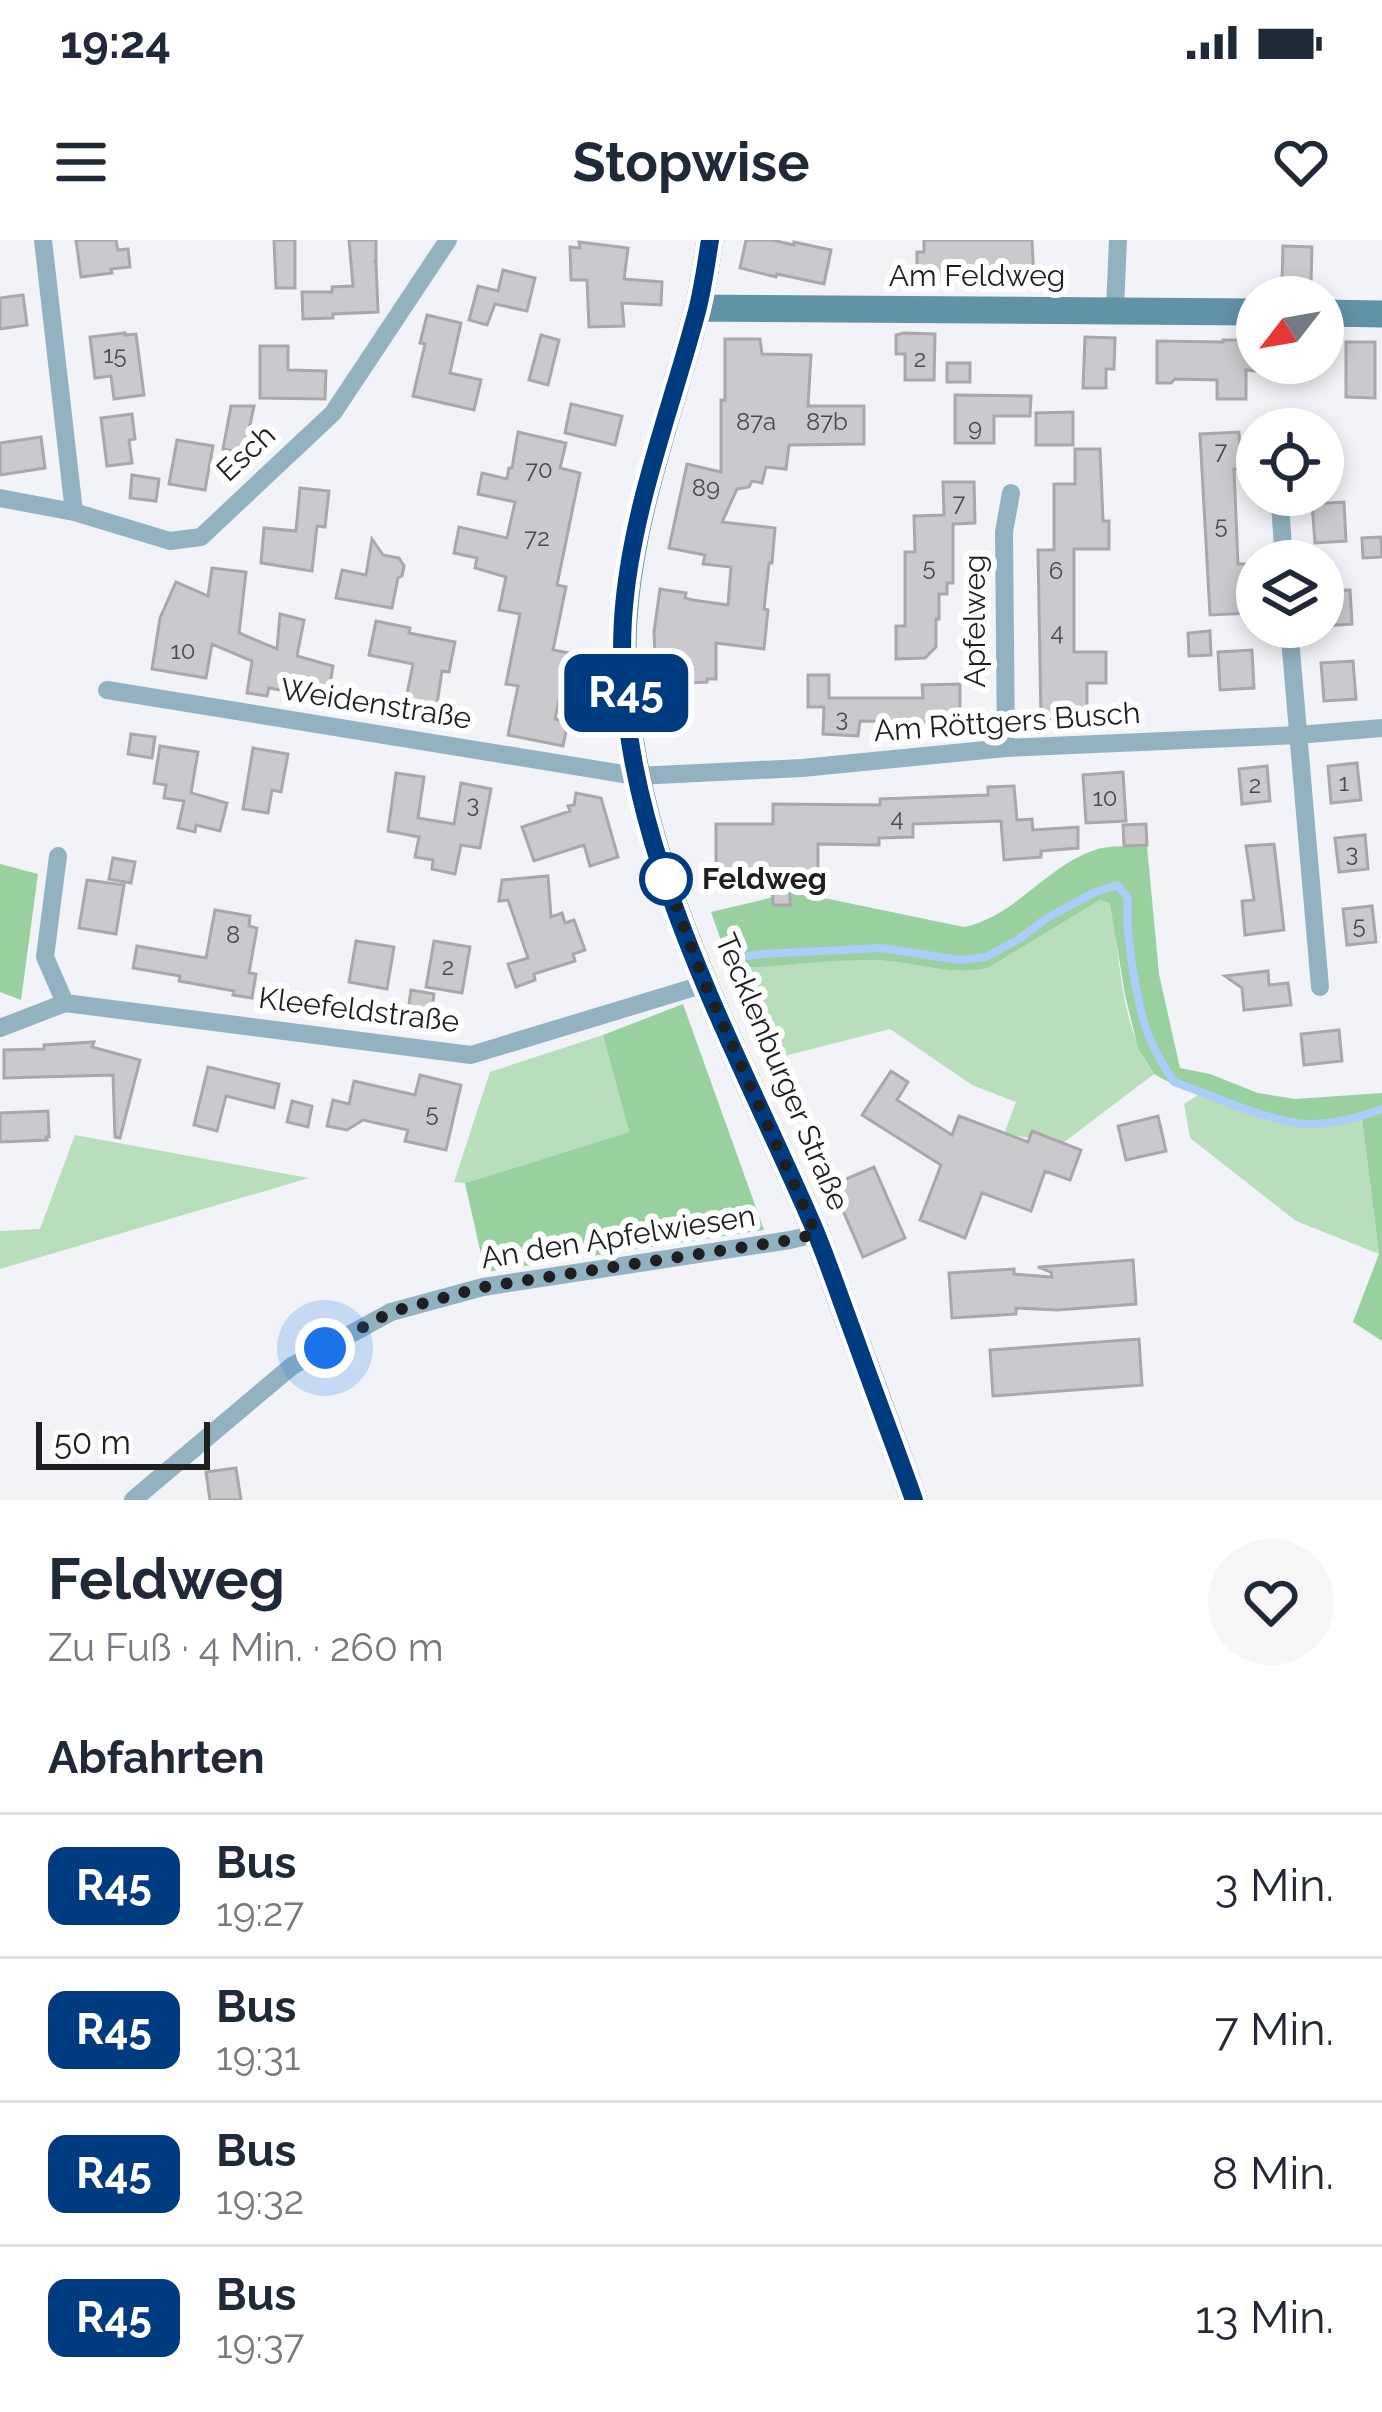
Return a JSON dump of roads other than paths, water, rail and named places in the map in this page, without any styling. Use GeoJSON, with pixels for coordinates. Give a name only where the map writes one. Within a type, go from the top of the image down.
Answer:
{"type":"FeatureCollection","features":[{"type":"Feature","properties":{"kind":"street"},"geometry":{"type":"LineString","coordinates":[[43,240],[74,512]]}},
{"type":"Feature","properties":{"kind":"street","name":"Esch"},"geometry":{"type":"LineString","coordinates":[[0,498],[74,512],[170,541],[201,537],[333,412],[448,240]]}},
{"type":"Feature","properties":{"kind":"street","name":"Tecklenburger Straße"},"geometry":{"type":"LineString","coordinates":[[710,240],[698,308],[650,471],[630,560],[623,655],[636,776],[666,878],[705,984],[816,1234],[914,1500]]}},
{"type":"Feature","properties":{"kind":"street"},"geometry":{"type":"LineString","coordinates":[[1115,309],[1118,240]]}},
{"type":"Feature","properties":{"kind":"street","name":"Am Feldweg"},"geometry":{"type":"LineString","coordinates":[[698,308],[1236,312]]}},
{"type":"Feature","properties":{"kind":"street"},"geometry":{"type":"LineString","coordinates":[[1344,313],[1382,314]]}},
{"type":"Feature","properties":{"kind":"street","name":"Apfelweg"},"geometry":{"type":"LineString","coordinates":[[1006,748],[1004,532],[1012,493]]}},
{"type":"Feature","properties":{"kind":"street"},"geometry":{"type":"LineString","coordinates":[[1291,648],[1320,987]]}},
{"type":"Feature","properties":{"kind":"street","name":"Weidenstraße"},"geometry":{"type":"LineString","coordinates":[[107,690],[636,776]]}},
{"type":"Feature","properties":{"kind":"street","name":"Am Röttgers Busch"},"geometry":{"type":"LineString","coordinates":[[636,776],[802,768],[1006,748],[1382,728]]}},
{"type":"Feature","properties":{"kind":"street"},"geometry":{"type":"LineString","coordinates":[[58,856],[45,957],[64,1003]]}},
{"type":"Feature","properties":{"kind":"street","name":"Kleefeldstraße"},"geometry":{"type":"LineString","coordinates":[[0,1028],[64,1003],[471,1055],[705,984]]}},
{"type":"Feature","properties":{"kind":"street","name":"An den Apfelwiesen"},"geometry":{"type":"LineString","coordinates":[[133,1500],[292,1366],[391,1312],[483,1287],[816,1234]]}},
{"type":"Feature","properties":{"kind":"waterway"},"geometry":{"type":"LineString","coordinates":[[727,959],[881,948],[960,960],[986,957],[1047,918],[1117,885],[1128,898],[1130,946],[1143,1019],[1174,1082],[1260,1114],[1309,1124],[1382,1109]]}},
{"type":"Feature","properties":{"kind":"place","name":"Feldweg"},"geometry":{"type":"Point","coordinates":[666,879]}}]}
